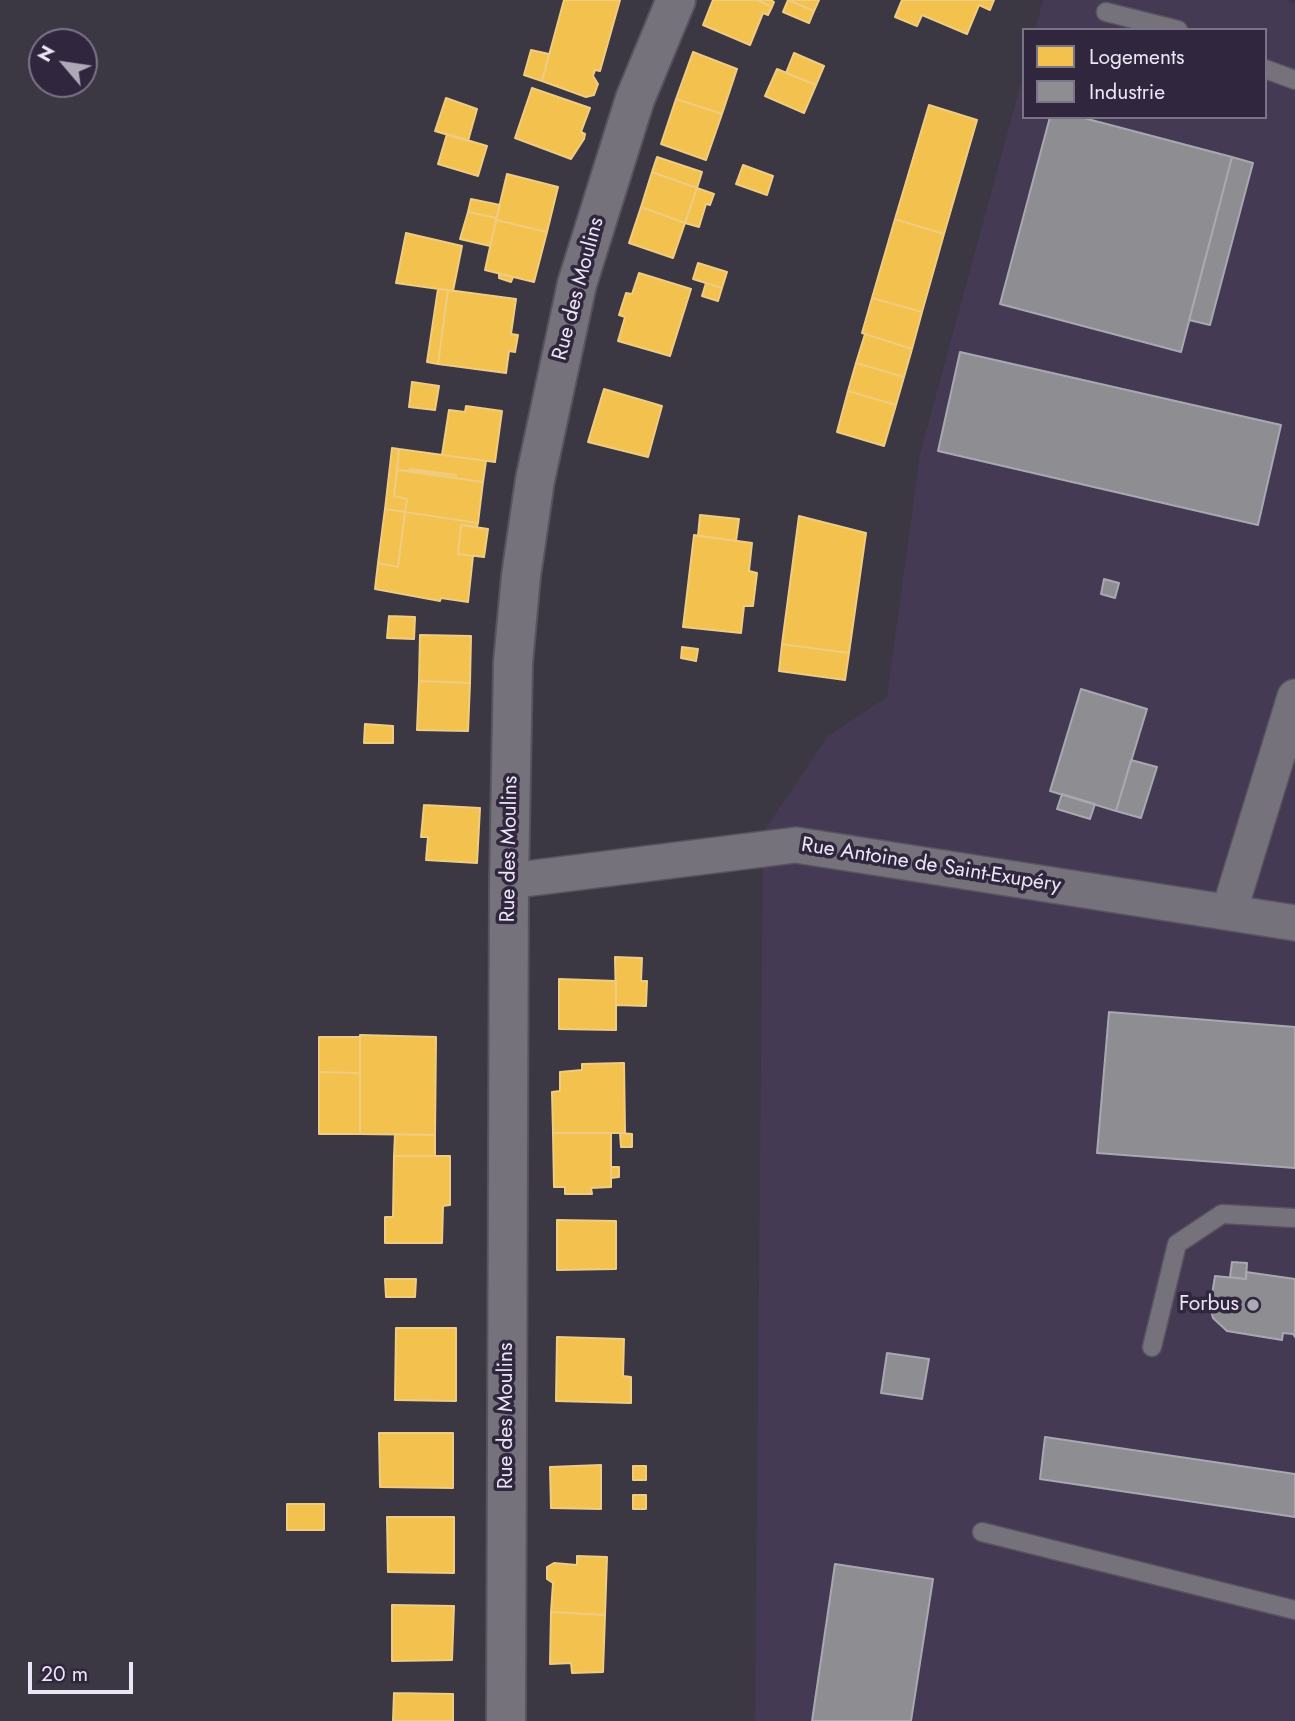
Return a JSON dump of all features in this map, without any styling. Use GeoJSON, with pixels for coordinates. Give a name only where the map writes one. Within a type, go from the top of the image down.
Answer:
{"type":"FeatureCollection","features":[{"type":"Feature","properties":{"kind":"main road","name":"Rue des Moulins"},"geometry":{"type":"LineString","coordinates":[[506,1721],[509,881],[513,663],[535,480],[577,284],[635,99],[676,0]]}},
{"type":"Feature","properties":{"kind":"street"},"geometry":{"type":"LineString","coordinates":[[1228,912],[1295,697]]}},
{"type":"Feature","properties":{"kind":"street","name":"Rue Antoine de Saint-Exupéry"},"geometry":{"type":"LineString","coordinates":[[509,881],[796,845],[1295,923]]}},
{"type":"Feature","properties":{"kind":"lane"},"geometry":{"type":"LineString","coordinates":[[1106,12],[1170,28]]}},
{"type":"Feature","properties":{"kind":"lane"},"geometry":{"type":"LineString","coordinates":[[1267,70],[1295,80]]}},
{"type":"Feature","properties":{"kind":"lane"},"geometry":{"type":"LineString","coordinates":[[1152,1347],[1177,1244],[1222,1214],[1295,1218]]}},
{"type":"Feature","properties":{"kind":"lane"},"geometry":{"type":"LineString","coordinates":[[982,1532],[1295,1610]]}},
{"type":"Feature","properties":{"kind":"shaded area"},"geometry":{"type":"Polygon","coordinates":[[[1043,0],[1286,0],[1295,3],[1295,1721],[755,1721],[763,832],[828,736],[887,697],[920,454],[1022,79],[1022,119],[1267,119],[1267,28],[1036,28],[1043,0]]]}},
{"type":"Feature","properties":{"kind":"building: Logements"},"geometry":{"type":"Polygon","coordinates":[[[564,0],[620,0],[600,71],[595,70],[593,76],[598,84],[594,95],[586,97],[542,81],[564,0]]]}},
{"type":"Feature","properties":{"kind":"building: Logements"},"geometry":{"type":"Polygon","coordinates":[[[713,0],[757,0],[772,7],[768,15],[763,13],[750,45],[703,25],[713,0]]]}},
{"type":"Feature","properties":{"kind":"building: Logements"},"geometry":{"type":"Polygon","coordinates":[[[757,0],[771,0],[774,2],[772,7],[757,0]]]}},
{"type":"Feature","properties":{"kind":"building: Logements"},"geometry":{"type":"Polygon","coordinates":[[[788,0],[814,11],[809,23],[783,12],[788,0]]]}},
{"type":"Feature","properties":{"kind":"building: Logements"},"geometry":{"type":"Polygon","coordinates":[[[788,0],[819,0],[814,11],[788,0]]]}},
{"type":"Feature","properties":{"kind":"building: Logements"},"geometry":{"type":"Polygon","coordinates":[[[902,0],[994,0],[990,10],[979,5],[967,34],[922,15],[917,26],[895,17],[902,0]]]}},
{"type":"Feature","properties":{"kind":"building: Logements"},"geometry":{"type":"Polygon","coordinates":[[[531,50],[549,54],[542,81],[524,75],[531,50]]]}},
{"type":"Feature","properties":{"kind":"building: Logements"},"geometry":{"type":"Polygon","coordinates":[[[693,52],[737,69],[722,114],[676,99],[693,52]]]}},
{"type":"Feature","properties":{"kind":"building: Logements"},"geometry":{"type":"Polygon","coordinates":[[[794,53],[824,66],[816,85],[786,73],[794,53]]]}},
{"type":"Feature","properties":{"kind":"building: Logements"},"geometry":{"type":"Polygon","coordinates":[[[777,69],[816,85],[804,113],[765,96],[777,69]]]}},
{"type":"Feature","properties":{"kind":"building: Logements"},"geometry":{"type":"Polygon","coordinates":[[[532,88],[590,108],[581,132],[585,134],[584,139],[571,159],[515,138],[532,88]]]}},
{"type":"Feature","properties":{"kind":"building: Logements"},"geometry":{"type":"Polygon","coordinates":[[[446,98],[477,109],[468,141],[435,131],[446,98]]]}},
{"type":"Feature","properties":{"kind":"building: Logements"},"geometry":{"type":"Polygon","coordinates":[[[676,99],[722,114],[706,160],[661,144],[676,99]]]}},
{"type":"Feature","properties":{"kind":"building: Logements"},"geometry":{"type":"Polygon","coordinates":[[[929,105],[977,120],[944,234],[895,219],[929,105]]]}},
{"type":"Feature","properties":{"kind":"building: Logements"},"geometry":{"type":"Polygon","coordinates":[[[447,134],[487,146],[478,176],[438,164],[447,134]]]}},
{"type":"Feature","properties":{"kind":"building: Logements"},"geometry":{"type":"Polygon","coordinates":[[[657,157],[702,172],[697,188],[652,172],[657,157]]]}},
{"type":"Feature","properties":{"kind":"building: Logements"},"geometry":{"type":"Polygon","coordinates":[[[743,165],[773,176],[767,195],[736,184],[743,165]]]}},
{"type":"Feature","properties":{"kind":"building: Logements"},"geometry":{"type":"Polygon","coordinates":[[[652,172],[697,188],[685,223],[641,207],[652,172]]]}},
{"type":"Feature","properties":{"kind":"building: Logements"},"geometry":{"type":"Polygon","coordinates":[[[507,174],[558,187],[547,232],[496,220],[507,174]]]}},
{"type":"Feature","properties":{"kind":"building: Logements"},"geometry":{"type":"Polygon","coordinates":[[[697,188],[714,194],[710,205],[706,204],[699,227],[685,223],[697,188]]]}},
{"type":"Feature","properties":{"kind":"building: Logements"},"geometry":{"type":"Polygon","coordinates":[[[471,199],[500,205],[497,218],[468,212],[471,199]]]}},
{"type":"Feature","properties":{"kind":"building: Logements"},"geometry":{"type":"Polygon","coordinates":[[[641,207],[685,223],[673,258],[629,243],[641,207]]]}},
{"type":"Feature","properties":{"kind":"building: Logements"},"geometry":{"type":"Polygon","coordinates":[[[468,212],[497,218],[490,246],[460,239],[468,212]]]}},
{"type":"Feature","properties":{"kind":"building: Logements"},"geometry":{"type":"Polygon","coordinates":[[[895,219],[944,234],[922,312],[872,298],[895,219]]]}},
{"type":"Feature","properties":{"kind":"building: Logements"},"geometry":{"type":"Polygon","coordinates":[[[496,220],[547,232],[534,282],[485,270],[496,220]]]}},
{"type":"Feature","properties":{"kind":"building: Logements"},"geometry":{"type":"Polygon","coordinates":[[[406,233],[462,246],[453,291],[396,283],[406,233]]]}},
{"type":"Feature","properties":{"kind":"building: Logements"},"geometry":{"type":"Polygon","coordinates":[[[698,263],[727,272],[722,288],[693,279],[698,263]]]}},
{"type":"Feature","properties":{"kind":"building: Logements"},"geometry":{"type":"Polygon","coordinates":[[[639,273],[691,289],[670,356],[618,341],[625,317],[619,315],[626,293],[632,294],[639,273]]]}},
{"type":"Feature","properties":{"kind":"building: Logements"},"geometry":{"type":"Polygon","coordinates":[[[499,274],[513,277],[511,282],[499,278],[499,274]]]}},
{"type":"Feature","properties":{"kind":"building: Logements"},"geometry":{"type":"Polygon","coordinates":[[[706,283],[722,288],[718,301],[702,296],[706,283]]]}},
{"type":"Feature","properties":{"kind":"building: Logements"},"geometry":{"type":"Polygon","coordinates":[[[438,289],[448,290],[438,364],[427,362],[438,289]]]}},
{"type":"Feature","properties":{"kind":"building: Logements"},"geometry":{"type":"Polygon","coordinates":[[[448,290],[516,299],[511,334],[518,335],[515,352],[509,351],[506,373],[438,364],[448,290]]]}},
{"type":"Feature","properties":{"kind":"building: Logements"},"geometry":{"type":"Polygon","coordinates":[[[872,298],[922,312],[912,349],[862,333],[872,298]]]}},
{"type":"Feature","properties":{"kind":"building: Logements"},"geometry":{"type":"Polygon","coordinates":[[[865,334],[912,349],[904,377],[856,363],[865,334]]]}},
{"type":"Feature","properties":{"kind":"building: Logements"},"geometry":{"type":"Polygon","coordinates":[[[856,363],[904,377],[896,405],[848,391],[856,363]]]}},
{"type":"Feature","properties":{"kind":"building: Logements"},"geometry":{"type":"Polygon","coordinates":[[[412,382],[439,386],[435,410],[409,407],[412,382]]]}},
{"type":"Feature","properties":{"kind":"building: Logements"},"geometry":{"type":"Polygon","coordinates":[[[604,389],[662,406],[648,457],[588,442],[604,389]]]}},
{"type":"Feature","properties":{"kind":"building: Logements"},"geometry":{"type":"Polygon","coordinates":[[[848,391],[896,405],[884,446],[837,432],[848,391]]]}},
{"type":"Feature","properties":{"kind":"building: Logements"},"geometry":{"type":"Polygon","coordinates":[[[466,406],[502,411],[495,462],[442,455],[449,410],[465,412],[466,406]]]}},
{"type":"Feature","properties":{"kind":"building: Logements"},"geometry":{"type":"Polygon","coordinates":[[[392,448],[399,449],[394,496],[407,499],[405,512],[385,509],[392,448]]]}},
{"type":"Feature","properties":{"kind":"building: Logements"},"geometry":{"type":"Polygon","coordinates":[[[399,449],[486,461],[483,482],[455,478],[456,475],[397,470],[399,449]]]}},
{"type":"Feature","properties":{"kind":"building: Logements"},"geometry":{"type":"Polygon","coordinates":[[[410,469],[456,475],[455,478],[410,472],[410,469]]]}},
{"type":"Feature","properties":{"kind":"building: Logements"},"geometry":{"type":"Polygon","coordinates":[[[397,470],[483,482],[478,523],[405,512],[407,499],[394,496],[397,470]]]}},
{"type":"Feature","properties":{"kind":"building: Logements"},"geometry":{"type":"Polygon","coordinates":[[[385,509],[405,512],[398,567],[378,563],[385,509]]]}},
{"type":"Feature","properties":{"kind":"building: Logements"},"geometry":{"type":"Polygon","coordinates":[[[405,512],[478,523],[477,527],[461,525],[458,554],[473,556],[468,602],[441,598],[440,601],[375,589],[378,563],[398,567],[405,512]]]}},
{"type":"Feature","properties":{"kind":"building: Logements"},"geometry":{"type":"Polygon","coordinates":[[[700,515],[739,519],[736,541],[698,536],[700,515]]]}},
{"type":"Feature","properties":{"kind":"building: Logements"},"geometry":{"type":"Polygon","coordinates":[[[799,516],[866,533],[849,653],[782,644],[799,516]]]}},
{"type":"Feature","properties":{"kind":"building: Logements"},"geometry":{"type":"Polygon","coordinates":[[[461,525],[488,529],[484,557],[458,554],[461,525]]]}},
{"type":"Feature","properties":{"kind":"building: Logements"},"geometry":{"type":"Polygon","coordinates":[[[694,535],[752,543],[749,571],[757,573],[753,606],[744,606],[741,633],[683,627],[694,535]]]}},
{"type":"Feature","properties":{"kind":"building: Logements"},"geometry":{"type":"Polygon","coordinates":[[[389,616],[415,617],[414,639],[387,638],[389,616]]]}},
{"type":"Feature","properties":{"kind":"building: Logements"},"geometry":{"type":"Polygon","coordinates":[[[420,635],[471,636],[470,683],[419,681],[420,635]]]}},
{"type":"Feature","properties":{"kind":"building: Logements"},"geometry":{"type":"Polygon","coordinates":[[[782,644],[849,653],[845,680],[779,671],[782,644]]]}},
{"type":"Feature","properties":{"kind":"building: Logements"},"geometry":{"type":"Polygon","coordinates":[[[682,647],[698,649],[696,661],[681,658],[682,647]]]}},
{"type":"Feature","properties":{"kind":"building: Logements"},"geometry":{"type":"Polygon","coordinates":[[[419,681],[470,683],[468,731],[417,730],[419,681]]]}},
{"type":"Feature","properties":{"kind":"building: Logements"},"geometry":{"type":"Polygon","coordinates":[[[365,724],[393,726],[393,743],[364,743],[365,724]]]}},
{"type":"Feature","properties":{"kind":"building: Logements"},"geometry":{"type":"Polygon","coordinates":[[[424,805],[480,808],[477,863],[426,860],[428,837],[421,837],[424,805]]]}},
{"type":"Feature","properties":{"kind":"building: Logements"},"geometry":{"type":"Polygon","coordinates":[[[615,957],[642,958],[641,981],[647,981],[646,1006],[616,1005],[615,957]]]}},
{"type":"Feature","properties":{"kind":"building: Logements"},"geometry":{"type":"Polygon","coordinates":[[[559,979],[616,981],[616,1030],[559,1029],[559,979]]]}},
{"type":"Feature","properties":{"kind":"building: Logements"},"geometry":{"type":"Polygon","coordinates":[[[360,1035],[436,1037],[435,1135],[360,1134],[360,1035]]]}},
{"type":"Feature","properties":{"kind":"building: Logements"},"geometry":{"type":"Polygon","coordinates":[[[319,1037],[360,1037],[360,1073],[319,1072],[319,1037]]]}},
{"type":"Feature","properties":{"kind":"building: Logements"},"geometry":{"type":"Polygon","coordinates":[[[624,1063],[625,1133],[553,1133],[552,1092],[560,1091],[560,1072],[582,1070],[582,1064],[624,1063]]]}},
{"type":"Feature","properties":{"kind":"building: Logements"},"geometry":{"type":"Polygon","coordinates":[[[319,1072],[360,1073],[360,1134],[319,1134],[319,1072]]]}},
{"type":"Feature","properties":{"kind":"building: Logements"},"geometry":{"type":"Polygon","coordinates":[[[553,1133],[611,1133],[611,1187],[591,1188],[592,1194],[565,1194],[565,1187],[554,1187],[553,1133]]]}},
{"type":"Feature","properties":{"kind":"building: Logements"},"geometry":{"type":"Polygon","coordinates":[[[620,1133],[632,1134],[632,1147],[621,1147],[620,1133]]]}},
{"type":"Feature","properties":{"kind":"building: Logements"},"geometry":{"type":"Polygon","coordinates":[[[395,1134],[435,1135],[435,1156],[394,1156],[395,1134]]]}},
{"type":"Feature","properties":{"kind":"building: Logements"},"geometry":{"type":"Polygon","coordinates":[[[394,1156],[450,1156],[450,1205],[443,1206],[442,1243],[385,1243],[385,1217],[393,1217],[394,1156]]]}},
{"type":"Feature","properties":{"kind":"building: Logements"},"geometry":{"type":"Polygon","coordinates":[[[611,1167],[619,1167],[619,1177],[611,1178],[611,1167]]]}},
{"type":"Feature","properties":{"kind":"building: Logements"},"geometry":{"type":"Polygon","coordinates":[[[557,1220],[616,1221],[616,1269],[557,1270],[557,1220]]]}},
{"type":"Feature","properties":{"kind":"building: Logements"},"geometry":{"type":"Polygon","coordinates":[[[385,1279],[416,1279],[415,1297],[386,1297],[385,1279]]]}},
{"type":"Feature","properties":{"kind":"building: Logements"},"geometry":{"type":"Polygon","coordinates":[[[396,1328],[456,1328],[456,1401],[395,1400],[396,1328]]]}},
{"type":"Feature","properties":{"kind":"building: Logements"},"geometry":{"type":"Polygon","coordinates":[[[557,1337],[624,1339],[623,1376],[631,1377],[631,1403],[556,1401],[557,1337]]]}},
{"type":"Feature","properties":{"kind":"building: Logements"},"geometry":{"type":"Polygon","coordinates":[[[379,1433],[453,1433],[453,1488],[380,1487],[379,1433]]]}},
{"type":"Feature","properties":{"kind":"building: Logements"},"geometry":{"type":"Polygon","coordinates":[[[601,1465],[601,1509],[551,1508],[550,1467],[601,1465]]]}},
{"type":"Feature","properties":{"kind":"building: Logements"},"geometry":{"type":"Polygon","coordinates":[[[633,1466],[646,1466],[646,1480],[633,1480],[633,1466]]]}},
{"type":"Feature","properties":{"kind":"building: Logements"},"geometry":{"type":"Polygon","coordinates":[[[633,1495],[646,1495],[646,1509],[633,1509],[633,1495]]]}},
{"type":"Feature","properties":{"kind":"building: Logements"},"geometry":{"type":"Polygon","coordinates":[[[287,1504],[324,1504],[324,1530],[287,1530],[287,1504]]]}},
{"type":"Feature","properties":{"kind":"building: Logements"},"geometry":{"type":"Polygon","coordinates":[[[387,1517],[454,1517],[454,1573],[388,1572],[387,1517]]]}},
{"type":"Feature","properties":{"kind":"building: Logements"},"geometry":{"type":"Polygon","coordinates":[[[577,1556],[607,1557],[605,1615],[551,1612],[553,1583],[547,1579],[547,1567],[554,1563],[577,1565],[577,1556]]]}},
{"type":"Feature","properties":{"kind":"building: Logements"},"geometry":{"type":"Polygon","coordinates":[[[392,1605],[454,1606],[452,1660],[392,1661],[392,1605]]]}},
{"type":"Feature","properties":{"kind":"building: Logements"},"geometry":{"type":"Polygon","coordinates":[[[551,1612],[605,1615],[603,1672],[572,1673],[571,1663],[550,1664],[551,1612]]]}},
{"type":"Feature","properties":{"kind":"building: Logements"},"geometry":{"type":"Polygon","coordinates":[[[394,1693],[453,1694],[453,1721],[393,1721],[394,1693]]]}},
{"type":"Feature","properties":{"kind":"building: Industrie"},"geometry":{"type":"Polygon","coordinates":[[[1049,119],[1088,119],[1232,157],[1181,352],[1000,304],[1049,119]]]}},
{"type":"Feature","properties":{"kind":"building: Industrie"},"geometry":{"type":"Polygon","coordinates":[[[1232,157],[1253,163],[1210,325],[1189,320],[1232,157]]]}},
{"type":"Feature","properties":{"kind":"building: Industrie"},"geometry":{"type":"Polygon","coordinates":[[[960,352],[1281,425],[1258,525],[938,451],[960,352]]]}},
{"type":"Feature","properties":{"kind":"building: Industrie"},"geometry":{"type":"Polygon","coordinates":[[[1104,579],[1119,583],[1115,598],[1101,594],[1104,579]]]}},
{"type":"Feature","properties":{"kind":"building: Industrie"},"geometry":{"type":"Polygon","coordinates":[[[1081,689],[1147,709],[1116,811],[1050,791],[1081,689]]]}},
{"type":"Feature","properties":{"kind":"building: Industrie"},"geometry":{"type":"Polygon","coordinates":[[[1131,760],[1157,767],[1141,818],[1116,811],[1131,760]]]}},
{"type":"Feature","properties":{"kind":"building: Industrie"},"geometry":{"type":"Polygon","coordinates":[[[1062,794],[1095,804],[1090,819],[1057,809],[1062,794]]]}},
{"type":"Feature","properties":{"kind":"building: Industrie"},"geometry":{"type":"Polygon","coordinates":[[[1109,1012],[1295,1027],[1295,1168],[1097,1153],[1109,1012]]]}},
{"type":"Feature","properties":{"kind":"building: Industrie"},"geometry":{"type":"Polygon","coordinates":[[[1232,1262],[1247,1263],[1246,1279],[1230,1277],[1232,1262]]]}},
{"type":"Feature","properties":{"kind":"building: Industrie","name":"Forbus"},"geometry":{"type":"Polygon","coordinates":[[[1246,1272],[1295,1279],[1295,1337],[1293,1334],[1283,1333],[1282,1340],[1227,1331],[1213,1318],[1210,1307],[1215,1276],[1246,1279],[1246,1272]]]}},
{"type":"Feature","properties":{"kind":"building: Industrie"},"geometry":{"type":"Polygon","coordinates":[[[887,1353],[929,1359],[922,1399],[881,1393],[887,1353]]]}},
{"type":"Feature","properties":{"kind":"building: Industrie"},"geometry":{"type":"Polygon","coordinates":[[[1045,1437],[1295,1474],[1295,1517],[1040,1479],[1045,1437]]]}},
{"type":"Feature","properties":{"kind":"building: Industrie"},"geometry":{"type":"Polygon","coordinates":[[[835,1564],[933,1579],[911,1721],[812,1721],[835,1564]]]}},
{"type":"Feature","properties":{"kind":"place","name":"Forbus"},"geometry":{"type":"Point","coordinates":[1253,1305]}}]}
